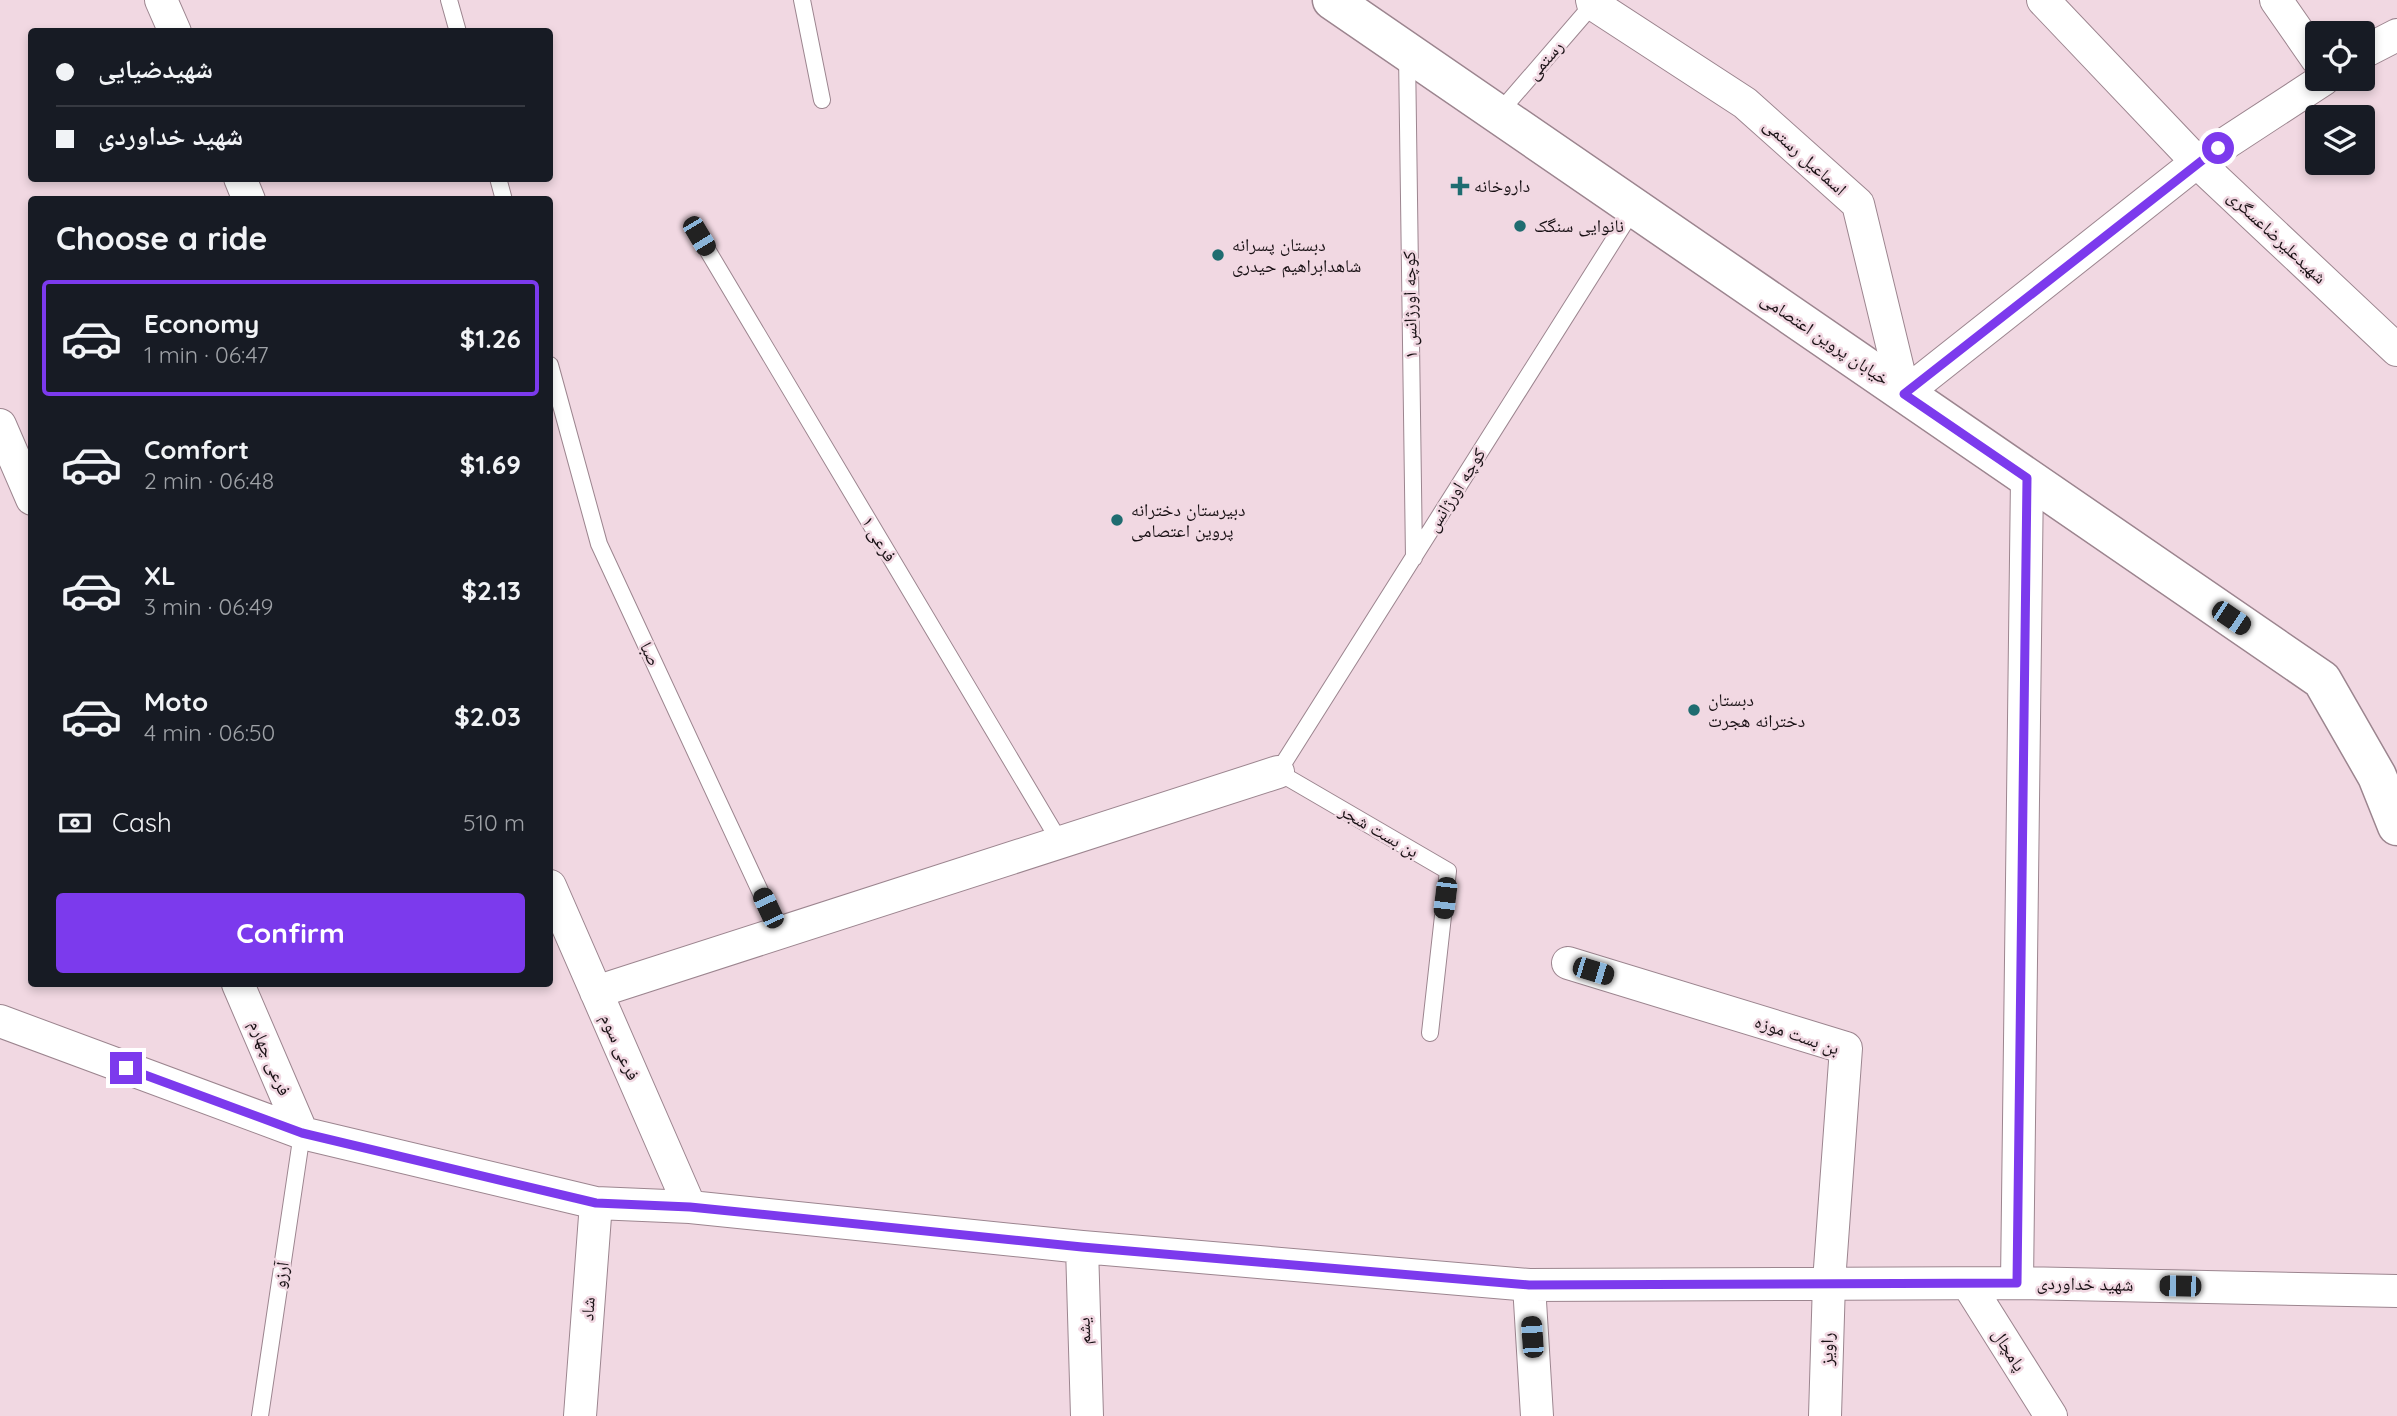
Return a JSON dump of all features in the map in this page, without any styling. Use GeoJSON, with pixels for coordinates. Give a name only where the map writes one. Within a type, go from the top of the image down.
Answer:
{"type":"FeatureCollection","features":[{"type":"Feature","properties":{"kind":"street"},"geometry":{"type":"LineString","coordinates":[[161,0],[173,28]]}},
{"type":"Feature","properties":{"kind":"street","name":"خیابان پروین اعتصامی"},"geometry":{"type":"LineString","coordinates":[[1332,0],[2322,681],[2377,776],[2397,826]]}},
{"type":"Feature","properties":{"kind":"street","name":"شهیدعلیرضاعسگری"},"geometry":{"type":"LineString","coordinates":[[2043,0],[2197,162],[2397,350]]}},
{"type":"Feature","properties":{"kind":"street"},"geometry":{"type":"LineString","coordinates":[[2276,0],[2305,42]]}},
{"type":"Feature","properties":{"kind":"street","name":"اسماعیل رستمی"},"geometry":{"type":"LineString","coordinates":[[1592,2],[1745,103],[1858,204],[1904,394]]}},
{"type":"Feature","properties":{"kind":"street"},"geometry":{"type":"LineString","coordinates":[[2375,46],[2397,35]]}},
{"type":"Feature","properties":{"kind":"street"},"geometry":{"type":"LineString","coordinates":[[1904,394],[2197,162],[2306,91]]}},
{"type":"Feature","properties":{"kind":"street"},"geometry":{"type":"LineString","coordinates":[[0,425],[28,490]]}},
{"type":"Feature","properties":{"kind":"street"},"geometry":{"type":"LineString","coordinates":[[2017,1283],[2027,478]]}},
{"type":"Feature","properties":{"kind":"street"},"geometry":{"type":"LineString","coordinates":[[596,992],[1278,772]]}},
{"type":"Feature","properties":{"kind":"street","name":"فرعی سوم"},"geometry":{"type":"LineString","coordinates":[[553,893],[690,1207]]}},
{"type":"Feature","properties":{"kind":"street","name":"بن بست موزه"},"geometry":{"type":"LineString","coordinates":[[1568,963],[1846,1048],[1829,1282]]}},
{"type":"Feature","properties":{"kind":"street","name":"فرعی چهارم"},"geometry":{"type":"LineString","coordinates":[[239,987],[302,1133]]}},
{"type":"Feature","properties":{"kind":"street","name":"شهید خداوردی"},"geometry":{"type":"LineString","coordinates":[[0,1021],[302,1133],[596,1203],[690,1207],[1082,1247],[1529,1285],[2017,1283],[2397,1291]]}},
{"type":"Feature","properties":{"kind":"street","name":"شاد"},"geometry":{"type":"LineString","coordinates":[[580,1416],[596,1203]]}},
{"type":"Feature","properties":{"kind":"street","name":"یشم"},"geometry":{"type":"LineString","coordinates":[[1082,1247],[1087,1416]]}},
{"type":"Feature","properties":{"kind":"street","name":"راویز"},"geometry":{"type":"LineString","coordinates":[[1825,1416],[1829,1282]]}},
{"type":"Feature","properties":{"kind":"street","name":"پامچال"},"geometry":{"type":"LineString","coordinates":[[1968,1284],[2051,1416]]}},
{"type":"Feature","properties":{"kind":"street"},"geometry":{"type":"LineString","coordinates":[[1529,1285],[1537,1416]]}},
{"type":"Feature","properties":{"kind":"lane"},"geometry":{"type":"LineString","coordinates":[[449,0],[457,28]]}},
{"type":"Feature","properties":{"kind":"lane"},"geometry":{"type":"LineString","coordinates":[[802,0],[822,100]]}},
{"type":"Feature","properties":{"kind":"lane","name":"رستمی"},"geometry":{"type":"LineString","coordinates":[[1498,115],[1592,2]]}},
{"type":"Feature","properties":{"kind":"lane","name":"کوچه اورژانس ۱"},"geometry":{"type":"LineString","coordinates":[[1407,51],[1414,558]]}},
{"type":"Feature","properties":{"kind":"lane","name":"کوچه اورژانس"},"geometry":{"type":"LineString","coordinates":[[1278,772],[1634,208]]}},
{"type":"Feature","properties":{"kind":"lane","name":"فرعی ۱"},"geometry":{"type":"LineString","coordinates":[[699,236],[1060,842]]}},
{"type":"Feature","properties":{"kind":"lane","name":"صبا"},"geometry":{"type":"LineString","coordinates":[[553,376],[598,544],[779,932]]}},
{"type":"Feature","properties":{"kind":"lane","name":"بن بست شجر"},"geometry":{"type":"LineString","coordinates":[[1278,772],[1448,871],[1430,1033]]}},
{"type":"Feature","properties":{"kind":"lane","name":"آرزو"},"geometry":{"type":"LineString","coordinates":[[260,1416],[302,1133]]}},
{"type":"Feature","properties":{"kind":"place","name":"داروخانه"},"geometry":{"type":"Point","coordinates":[1460,186]}},
{"type":"Feature","properties":{"kind":"place","name":"نانوایی سنگک"},"geometry":{"type":"Point","coordinates":[1520,226]}},
{"type":"Feature","properties":{"kind":"place","name":"دبستان پسرانه شاهدابراهیم حیدری"},"geometry":{"type":"Point","coordinates":[1218,255]}},
{"type":"Feature","properties":{"kind":"place","name":"دبیرستان دخترانه پروین اعتصامی"},"geometry":{"type":"Point","coordinates":[1117,520]}},
{"type":"Feature","properties":{"kind":"place","name":"دبستان دخترانه هجرت"},"geometry":{"type":"Point","coordinates":[1694,710]}},
{"type":"Feature","properties":{"kind":"route"},"geometry":{"type":"LineString","coordinates":[[126,1068],[302,1133],[596,1203],[690,1207],[1082,1247],[1529,1285],[2017,1283],[2027,478],[1904,394],[2176,178],[2218,148]]}}]}
